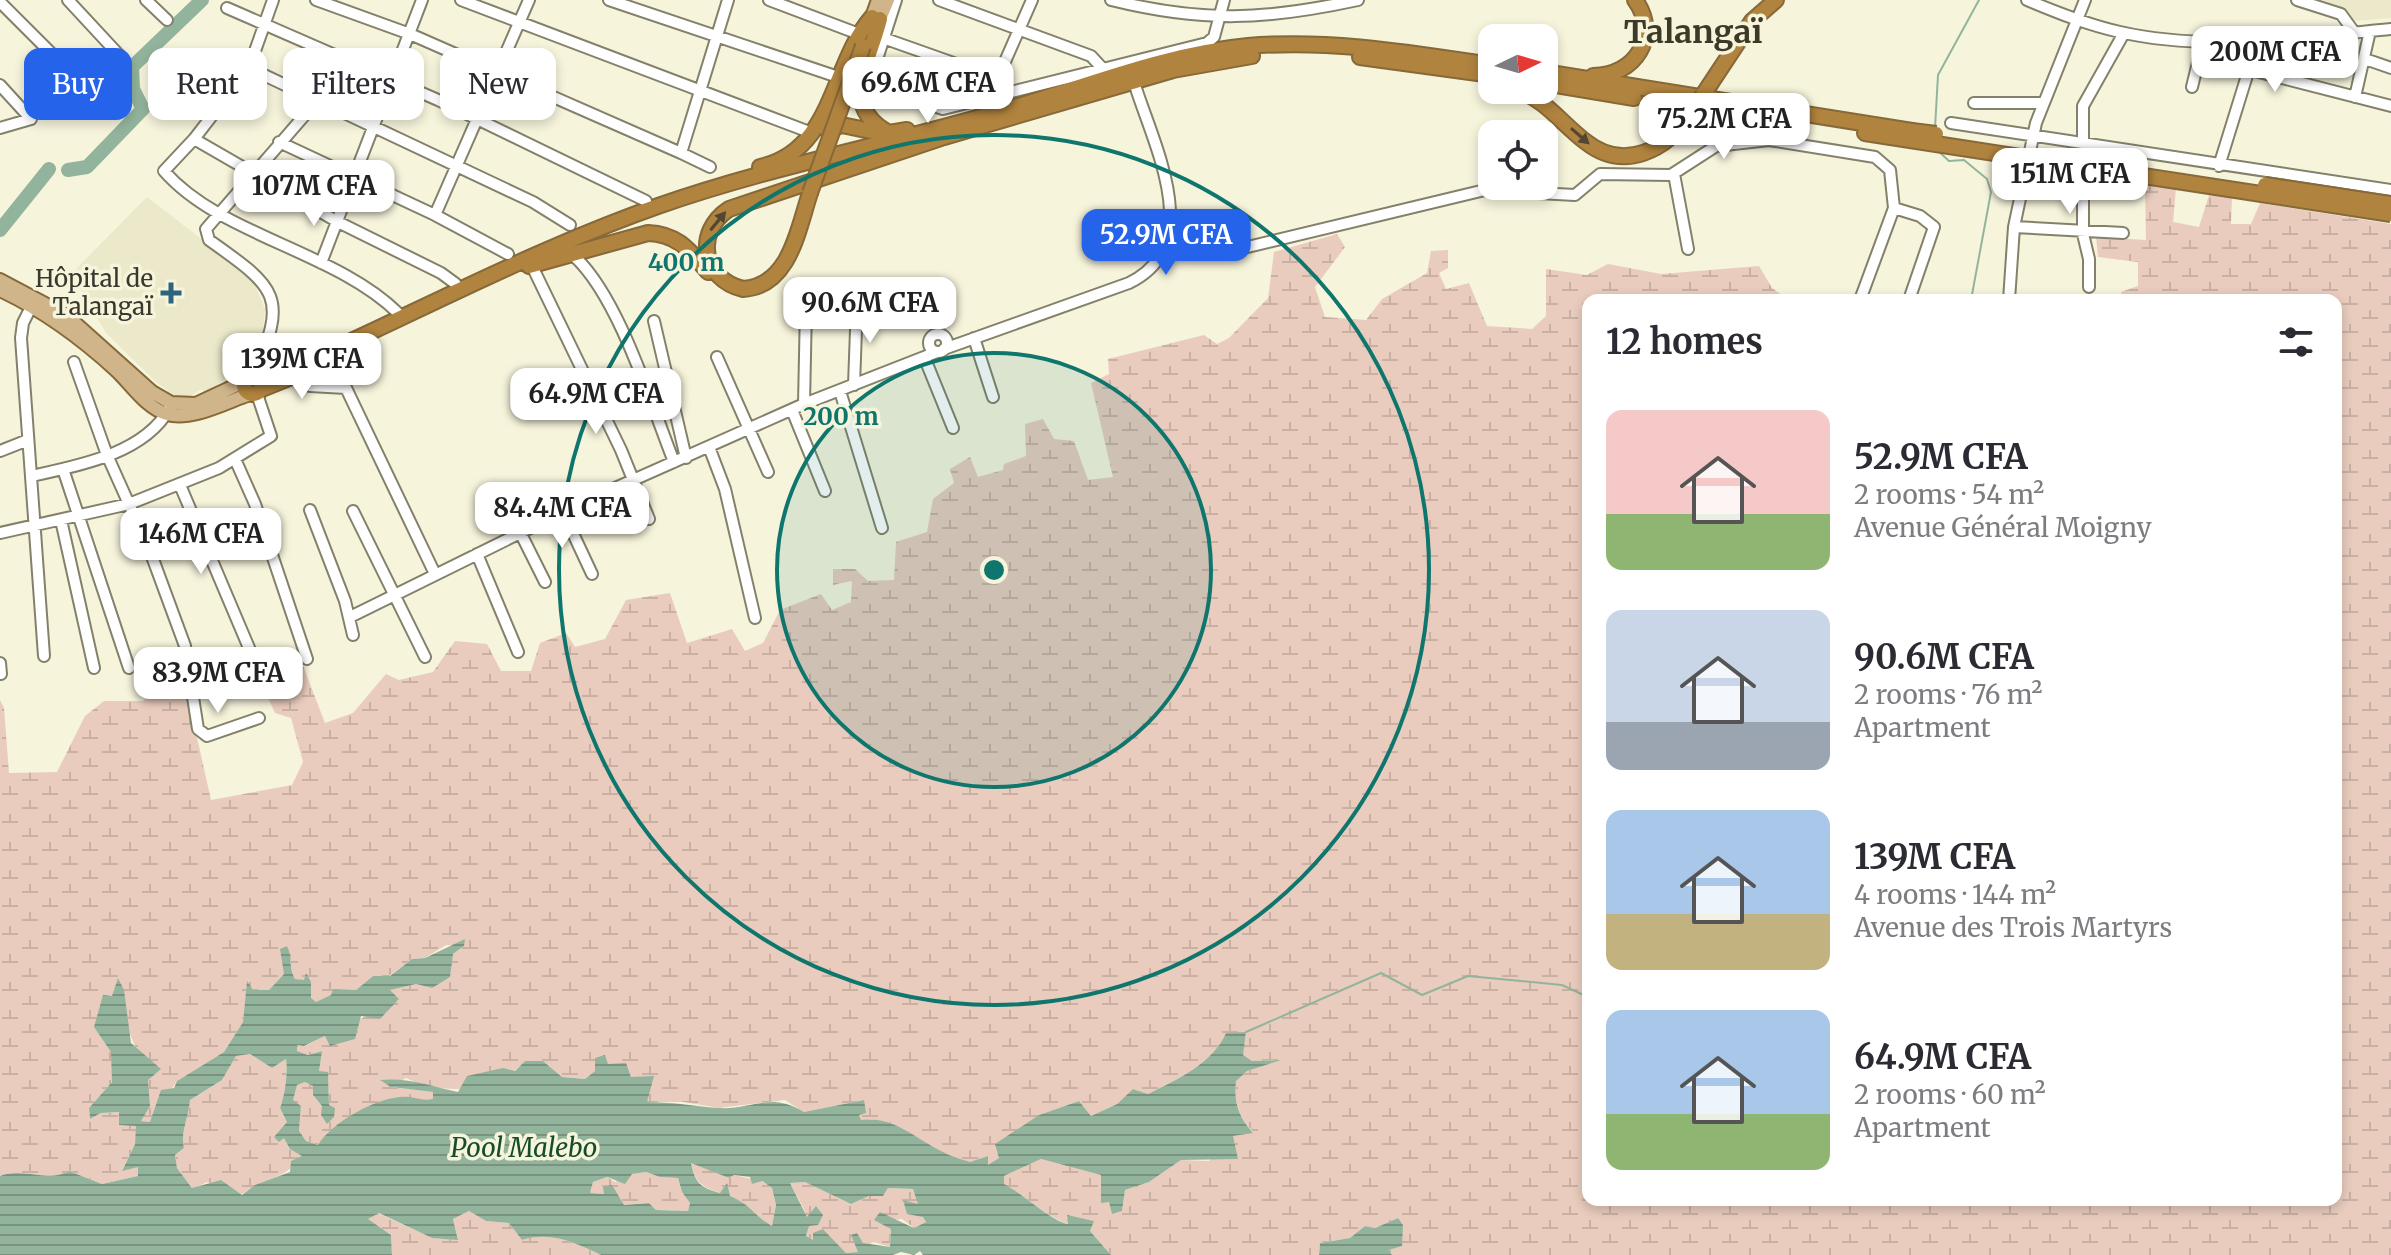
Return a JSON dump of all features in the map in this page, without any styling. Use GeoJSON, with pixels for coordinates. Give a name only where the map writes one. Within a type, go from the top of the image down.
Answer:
{"type":"FeatureCollection","features":[{"type":"Feature","properties":{"kind":"highway"},"geometry":{"type":"LineString","coordinates":[[1635,0],[1644,18]]}},
{"type":"Feature","properties":{"kind":"highway"},"geometry":{"type":"LineString","coordinates":[[1558,76],[1602,76],[1623,70],[1642,50],[1644,18],[1653,0]]}},
{"type":"Feature","properties":{"kind":"highway"},"geometry":{"type":"LineString","coordinates":[[1542,104],[1593,148],[1613,155],[1636,156],[1655,150],[1672,138],[1752,21],[1776,0]]}},
{"type":"Feature","properties":{"kind":"highway"},"geometry":{"type":"LineString","coordinates":[[809,137],[827,111],[841,78],[876,18]]}},
{"type":"Feature","properties":{"kind":"highway"},"geometry":{"type":"LineString","coordinates":[[876,18],[860,99],[869,121],[889,133]]}},
{"type":"Feature","properties":{"kind":"highway"},"geometry":{"type":"LineString","coordinates":[[530,266],[648,233],[662,234],[680,241],[725,282],[743,289],[772,281],[783,267],[813,193],[863,43]]}},
{"type":"Feature","properties":{"kind":"highway"},"geometry":{"type":"LineString","coordinates":[[572,231],[716,187],[1032,102],[1171,60],[1247,46],[1331,44],[1478,63]]}},
{"type":"Feature","properties":{"kind":"highway"},"geometry":{"type":"LineString","coordinates":[[254,385],[290,373],[530,266],[687,206],[941,138],[1195,64],[1272,54],[1341,54],[1478,73]]}},
{"type":"Feature","properties":{"kind":"highway"},"geometry":{"type":"LineString","coordinates":[[1424,67],[1478,80]]}},
{"type":"Feature","properties":{"kind":"highway"},"geometry":{"type":"LineString","coordinates":[[1558,78],[2391,214]]}},
{"type":"Feature","properties":{"kind":"highway"},"geometry":{"type":"LineString","coordinates":[[290,373],[572,231],[646,201],[772,165],[809,137],[842,125],[889,133],[999,105],[1032,102]]}},
{"type":"Feature","properties":{"kind":"highway"},"geometry":{"type":"LineString","coordinates":[[1911,135],[2391,204]]}},
{"type":"Feature","properties":{"kind":"highway"},"geometry":{"type":"LineString","coordinates":[[711,271],[707,239],[715,220],[729,209],[941,138]]}},
{"type":"Feature","properties":{"kind":"main road"},"geometry":{"type":"LineString","coordinates":[[876,18],[878,0]]}},
{"type":"Feature","properties":{"kind":"main road"},"geometry":{"type":"LineString","coordinates":[[876,18],[888,0]]}},
{"type":"Feature","properties":{"kind":"main road"},"geometry":{"type":"LineString","coordinates":[[0,280],[66,315],[169,409]]}},
{"type":"Feature","properties":{"kind":"main road"},"geometry":{"type":"LineString","coordinates":[[0,290],[32,305],[79,339],[146,400],[169,409],[196,404],[254,385]]}},
{"type":"Feature","properties":{"kind":"street"},"geometry":{"type":"LineString","coordinates":[[68,0],[113,48]]}},
{"type":"Feature","properties":{"kind":"street"},"geometry":{"type":"LineString","coordinates":[[146,0],[167,20]]}},
{"type":"Feature","properties":{"kind":"street"},"geometry":{"type":"LineString","coordinates":[[256,48],[273,0]]}},
{"type":"Feature","properties":{"kind":"street"},"geometry":{"type":"LineString","coordinates":[[316,0],[442,48]]}},
{"type":"Feature","properties":{"kind":"street"},"geometry":{"type":"LineString","coordinates":[[404,48],[422,0]]}},
{"type":"Feature","properties":{"kind":"street"},"geometry":{"type":"LineString","coordinates":[[461,0],[809,137]]}},
{"type":"Feature","properties":{"kind":"street"},"geometry":{"type":"LineString","coordinates":[[508,48],[529,0]]}},
{"type":"Feature","properties":{"kind":"street"},"geometry":{"type":"LineString","coordinates":[[609,0],[841,78]]}},
{"type":"Feature","properties":{"kind":"street"},"geometry":{"type":"LineString","coordinates":[[681,153],[728,0]]}},
{"type":"Feature","properties":{"kind":"street"},"geometry":{"type":"LineString","coordinates":[[769,0],[863,43]]}},
{"type":"Feature","properties":{"kind":"street"},"geometry":{"type":"LineString","coordinates":[[896,0],[869,80],[874,88],[935,109],[1086,76],[1207,43],[1214,37],[1224,0]]}},
{"type":"Feature","properties":{"kind":"street"},"geometry":{"type":"LineString","coordinates":[[939,0],[1091,56],[1103,69]]}},
{"type":"Feature","properties":{"kind":"street"},"geometry":{"type":"LineString","coordinates":[[996,94],[996,78],[1032,0]]}},
{"type":"Feature","properties":{"kind":"street"},"geometry":{"type":"LineString","coordinates":[[1111,0],[1155,11],[1218,17],[1291,15],[1336,2],[1358,0]]}},
{"type":"Feature","properties":{"kind":"street"},"geometry":{"type":"LineString","coordinates":[[2027,0],[2076,20],[2124,33],[2202,45],[2391,29]]}},
{"type":"Feature","properties":{"kind":"street"},"geometry":{"type":"LineString","coordinates":[[2009,294],[2014,227],[2033,137],[2042,103],[2085,0]]}},
{"type":"Feature","properties":{"kind":"street"},"geometry":{"type":"LineString","coordinates":[[2297,0],[2341,14],[2354,32]]}},
{"type":"Feature","properties":{"kind":"street"},"geometry":{"type":"LineString","coordinates":[[0,2],[46,48]]}},
{"type":"Feature","properties":{"kind":"street"},"geometry":{"type":"LineString","coordinates":[[227,8],[316,48]]}},
{"type":"Feature","properties":{"kind":"street"},"geometry":{"type":"LineString","coordinates":[[2355,97],[2370,31]]}},
{"type":"Feature","properties":{"kind":"street"},"geometry":{"type":"LineString","coordinates":[[2089,287],[2089,259],[2083,234],[2085,100],[2124,33]]}},
{"type":"Feature","properties":{"kind":"street"},"geometry":{"type":"LineString","coordinates":[[883,38],[996,78]]}},
{"type":"Feature","properties":{"kind":"street"},"geometry":{"type":"LineString","coordinates":[[2202,45],[2249,69],[2391,106]]}},
{"type":"Feature","properties":{"kind":"street"},"geometry":{"type":"LineString","coordinates":[[2192,87],[2202,45]]}},
{"type":"Feature","properties":{"kind":"street"},"geometry":{"type":"LineString","coordinates":[[2365,59],[2391,68]]}},
{"type":"Feature","properties":{"kind":"street"},"geometry":{"type":"LineString","coordinates":[[2219,166],[2249,69]]}},
{"type":"Feature","properties":{"kind":"street"},"geometry":{"type":"LineString","coordinates":[[350,617],[520,532],[804,404],[925,359],[942,347],[1141,277],[1163,253],[1170,232],[1170,203],[1134,82]]}},
{"type":"Feature","properties":{"kind":"street"},"geometry":{"type":"LineString","coordinates":[[0,85],[31,119],[0,128]]}},
{"type":"Feature","properties":{"kind":"street"},"geometry":{"type":"LineString","coordinates":[[556,98],[710,167]]}},
{"type":"Feature","properties":{"kind":"street"},"geometry":{"type":"LineString","coordinates":[[1974,103],[2042,103]]}},
{"type":"Feature","properties":{"kind":"street"},"geometry":{"type":"LineString","coordinates":[[209,120],[164,171],[220,212],[357,281],[398,313]]}},
{"type":"Feature","properties":{"kind":"street"},"geometry":{"type":"LineString","coordinates":[[0,533],[129,504],[180,485],[235,459],[271,436],[254,385],[270,337],[274,311],[261,281],[209,240],[206,229],[299,120]]}},
{"type":"Feature","properties":{"kind":"street"},"geometry":{"type":"LineString","coordinates":[[356,120],[533,202],[572,231]]}},
{"type":"Feature","properties":{"kind":"street"},"geometry":{"type":"LineString","coordinates":[[321,263],[377,120]]}},
{"type":"Feature","properties":{"kind":"street"},"geometry":{"type":"LineString","coordinates":[[435,215],[476,120],[646,201]]}},
{"type":"Feature","properties":{"kind":"street"},"geometry":{"type":"LineString","coordinates":[[1951,123],[2085,146],[2391,190]]}},
{"type":"Feature","properties":{"kind":"street"},"geometry":{"type":"LineString","coordinates":[[194,139],[338,222],[441,273],[456,284]]}},
{"type":"Feature","properties":{"kind":"street"},"geometry":{"type":"LineString","coordinates":[[1170,232],[1206,253],[1217,253],[1485,190],[1575,195],[1600,174],[1674,174],[1708,149],[1727,143],[1769,140],[1875,157],[1884,163],[1894,181],[1894,208],[1862,294]]}},
{"type":"Feature","properties":{"kind":"street"},"geometry":{"type":"LineString","coordinates":[[279,142],[435,215],[508,254]]}},
{"type":"Feature","properties":{"kind":"street"},"geometry":{"type":"LineString","coordinates":[[1674,174],[1688,249]]}},
{"type":"Feature","properties":{"kind":"street"},"geometry":{"type":"LineString","coordinates":[[1894,208],[1920,216],[1934,227],[1911,294]]}},
{"type":"Feature","properties":{"kind":"street"},"geometry":{"type":"LineString","coordinates":[[2014,227],[2083,234],[2123,233]]}},
{"type":"Feature","properties":{"kind":"street"},"geometry":{"type":"LineString","coordinates":[[574,256],[594,276],[631,349],[674,462]]}},
{"type":"Feature","properties":{"kind":"street"},"geometry":{"type":"LineString","coordinates":[[530,266],[634,481],[649,519]]}},
{"type":"Feature","properties":{"kind":"street"},"geometry":{"type":"LineString","coordinates":[[854,385],[857,302]]}},
{"type":"Feature","properties":{"kind":"street"},"geometry":{"type":"LineString","coordinates":[[32,305],[23,323],[21,338],[44,656]]}},
{"type":"Feature","properties":{"kind":"street"},"geometry":{"type":"LineString","coordinates":[[804,404],[806,307]]}},
{"type":"Feature","properties":{"kind":"street"},"geometry":{"type":"LineString","coordinates":[[654,321],[686,458]]}},
{"type":"Feature","properties":{"kind":"street"},"geometry":{"type":"LineString","coordinates":[[970,339],[993,397]]}},
{"type":"Feature","properties":{"kind":"street"},"geometry":{"type":"LineString","coordinates":[[717,357],[768,472]]}},
{"type":"Feature","properties":{"kind":"street"},"geometry":{"type":"LineString","coordinates":[[925,359],[953,428]]}},
{"type":"Feature","properties":{"kind":"street"},"geometry":{"type":"LineString","coordinates":[[74,362],[107,455],[185,646],[198,729],[207,736],[259,718]]}},
{"type":"Feature","properties":{"kind":"street"},"geometry":{"type":"LineString","coordinates":[[290,373],[310,386],[346,388],[435,574]]}},
{"type":"Feature","properties":{"kind":"street"},"geometry":{"type":"LineString","coordinates":[[840,391],[882,528]]}},
{"type":"Feature","properties":{"kind":"street"},"geometry":{"type":"LineString","coordinates":[[31,476],[107,455],[148,436],[169,409]]}},
{"type":"Feature","properties":{"kind":"street"},"geometry":{"type":"LineString","coordinates":[[792,410],[825,491]]}},
{"type":"Feature","properties":{"kind":"street"},"geometry":{"type":"LineString","coordinates":[[0,451],[28,440]]}},
{"type":"Feature","properties":{"kind":"street"},"geometry":{"type":"LineString","coordinates":[[709,447],[725,489],[755,618]]}},
{"type":"Feature","properties":{"kind":"street"},"geometry":{"type":"LineString","coordinates":[[235,459],[255,504],[307,659]]}},
{"type":"Feature","properties":{"kind":"street"},"geometry":{"type":"LineString","coordinates":[[63,469],[129,668]]}},
{"type":"Feature","properties":{"kind":"street"},"geometry":{"type":"LineString","coordinates":[[180,485],[252,655]]}},
{"type":"Feature","properties":{"kind":"street"},"geometry":{"type":"LineString","coordinates":[[310,510],[350,617],[353,635]]}},
{"type":"Feature","properties":{"kind":"street"},"geometry":{"type":"LineString","coordinates":[[353,511],[425,657]]}},
{"type":"Feature","properties":{"kind":"street"},"geometry":{"type":"LineString","coordinates":[[563,512],[592,574]]}},
{"type":"Feature","properties":{"kind":"street"},"geometry":{"type":"LineString","coordinates":[[61,520],[94,668]]}},
{"type":"Feature","properties":{"kind":"street"},"geometry":{"type":"LineString","coordinates":[[520,532],[545,582]]}},
{"type":"Feature","properties":{"kind":"street"},"geometry":{"type":"LineString","coordinates":[[477,554],[518,652]]}},
{"type":"Feature","properties":{"kind":"shaded area"},"geometry":{"type":"Polygon","coordinates":[[[2315,0],[2391,0],[2391,18],[2355,21],[2344,10],[2315,0]]]}},
{"type":"Feature","properties":{"kind":"shaded area","name":"Hôpital de Talangaï"},"geometry":{"type":"Polygon","coordinates":[[[147,197],[252,278],[265,309],[263,332],[237,359],[240,368],[206,393],[201,389],[190,396],[176,397],[155,381],[106,333],[71,274],[147,197]]]}},
{"type":"Feature","properties":{"kind":"green space"},"geometry":{"type":"Polygon","coordinates":[[[2145,185],[2176,188],[2173,222],[2199,227],[2209,195],[2232,197],[2231,224],[2251,224],[2260,203],[2391,224],[2391,1255],[1392,1255],[1389,1250],[1402,1246],[1402,1225],[1398,1218],[1375,1228],[1365,1226],[1350,1238],[1320,1243],[1319,1255],[1111,1255],[1090,1231],[1093,1221],[1067,1216],[1069,1224],[1062,1222],[1003,1184],[1004,1176],[1041,1159],[1102,1175],[1112,1213],[1122,1211],[1125,1190],[1149,1182],[1181,1160],[1209,1161],[1232,1136],[1253,1132],[1238,1108],[1236,1080],[1247,1071],[1276,1060],[1252,1061],[1242,1056],[1246,1033],[1226,1033],[1203,1062],[1148,1094],[1133,1089],[1117,1104],[1091,1116],[1079,1101],[1039,1115],[1000,1158],[987,1166],[988,1156],[972,1162],[956,1160],[892,1124],[861,1120],[858,1115],[864,1100],[804,1112],[785,1100],[719,1108],[684,1102],[647,1102],[631,1078],[595,1071],[585,1079],[562,1077],[543,1061],[525,1061],[499,1080],[468,1088],[436,1087],[406,1078],[391,1087],[433,1092],[433,1100],[370,1110],[345,1122],[318,1145],[306,1141],[299,1131],[301,1106],[292,1100],[297,1085],[305,1082],[313,1086],[313,1095],[322,1106],[327,1123],[334,1117],[329,1105],[328,1073],[319,1072],[321,1051],[308,1055],[297,1051],[297,1045],[305,1046],[399,1000],[389,990],[416,984],[432,988],[453,954],[464,946],[446,945],[425,958],[412,959],[389,976],[373,976],[356,990],[331,995],[316,1003],[311,998],[311,982],[295,979],[287,946],[284,974],[269,990],[253,990],[247,983],[243,1022],[224,1052],[177,1081],[150,1122],[141,1121],[146,1110],[148,1086],[125,1021],[123,991],[118,979],[112,1082],[89,1108],[90,1119],[101,1113],[120,1112],[137,1126],[135,1144],[122,1170],[138,1166],[138,1176],[102,1184],[69,1171],[52,1176],[17,1173],[0,1176],[0,700],[4,708],[9,773],[57,772],[85,716],[104,701],[143,701],[154,690],[185,684],[211,800],[292,785],[303,762],[291,718],[275,713],[260,680],[286,680],[293,665],[302,663],[325,723],[353,713],[386,674],[399,680],[433,672],[455,641],[487,644],[501,671],[531,671],[540,643],[566,633],[575,647],[605,639],[626,600],[670,593],[687,643],[732,629],[745,651],[763,643],[780,610],[821,594],[832,610],[851,602],[852,581],[833,585],[833,569],[855,569],[868,581],[894,580],[896,542],[927,532],[933,499],[954,483],[950,469],[970,457],[978,477],[1003,470],[1004,464],[1026,456],[1025,424],[1043,419],[1054,439],[1074,441],[1088,480],[1113,477],[1091,383],[1109,374],[1108,359],[1204,335],[1217,344],[1229,338],[1268,298],[1274,252],[1337,234],[1345,247],[1315,287],[1325,317],[1366,320],[1382,299],[1427,273],[1431,251],[1448,250],[1448,268],[1439,273],[1446,289],[1469,283],[1487,326],[1532,329],[1546,316],[1546,269],[1587,275],[1608,264],[1661,274],[1759,266],[1772,288],[1780,294],[1582,294],[1582,1206],[2342,1206],[2342,294],[2121,294],[2138,286],[2138,262],[2098,257],[2096,237],[2146,240],[2145,185]]]}},
{"type":"Feature","properties":{"kind":"green space"},"geometry":{"type":"Polygon","coordinates":[[[250,1054],[272,1068],[286,1059],[286,1084],[280,1108],[287,1122],[284,1137],[303,1155],[281,1175],[241,1195],[207,1182],[193,1189],[177,1168],[175,1155],[184,1148],[183,1136],[190,1100],[222,1080],[236,1056],[250,1054]]]}},
{"type":"Feature","properties":{"kind":"green space"},"geometry":{"type":"Polygon","coordinates":[[[691,1162],[729,1178],[734,1175],[761,1181],[772,1188],[776,1205],[772,1227],[730,1196],[726,1184],[721,1193],[704,1186],[697,1179],[691,1162]]]}},
{"type":"Feature","properties":{"kind":"green space"},"geometry":{"type":"Polygon","coordinates":[[[646,1172],[678,1178],[682,1192],[690,1203],[688,1211],[656,1210],[649,1203],[624,1205],[604,1194],[590,1193],[593,1182],[607,1177],[615,1182],[646,1172]]]}},
{"type":"Feature","properties":{"kind":"green space"},"geometry":{"type":"Polygon","coordinates":[[[805,1182],[851,1204],[869,1196],[883,1196],[888,1188],[913,1189],[926,1222],[914,1228],[902,1219],[881,1221],[891,1229],[890,1247],[873,1242],[858,1252],[846,1253],[823,1229],[814,1241],[806,1236],[808,1222],[790,1183],[805,1182]]]}},
{"type":"Feature","properties":{"kind":"green space"},"geometry":{"type":"Polygon","coordinates":[[[469,1211],[486,1221],[509,1223],[522,1240],[553,1238],[601,1255],[392,1255],[391,1235],[367,1219],[378,1213],[432,1238],[458,1239],[453,1219],[469,1211]]]}},
{"type":"Feature","properties":{"kind":"water","name":"Pool Malebo"},"geometry":{"type":"Polygon","coordinates":[[[465,939],[464,946],[453,954],[450,977],[432,988],[416,984],[390,990],[399,999],[380,1019],[361,1016],[355,1039],[330,1046],[325,1036],[304,1046],[297,1045],[297,1051],[308,1055],[322,1051],[319,1071],[328,1072],[329,1105],[335,1108],[334,1117],[327,1124],[321,1115],[322,1106],[313,1095],[313,1086],[305,1082],[297,1085],[293,1100],[301,1106],[299,1131],[306,1141],[318,1145],[334,1127],[358,1111],[385,1100],[398,1097],[433,1099],[433,1092],[391,1087],[380,1080],[410,1081],[458,1092],[467,1076],[503,1068],[515,1071],[525,1061],[543,1061],[562,1077],[585,1079],[595,1071],[595,1058],[605,1055],[608,1064],[626,1063],[631,1077],[654,1076],[647,1102],[731,1108],[771,1102],[804,1112],[864,1100],[866,1113],[859,1115],[861,1120],[893,1124],[944,1153],[970,1162],[988,1156],[988,1165],[999,1158],[995,1144],[1039,1115],[1079,1101],[1091,1116],[1117,1104],[1133,1089],[1148,1094],[1203,1062],[1226,1033],[1246,1032],[1243,1055],[1252,1061],[1281,1060],[1247,1071],[1236,1081],[1238,1109],[1253,1133],[1233,1136],[1238,1159],[1181,1160],[1149,1182],[1125,1190],[1122,1211],[1112,1214],[1109,1202],[1101,1203],[1101,1175],[1041,1159],[1004,1176],[1004,1184],[1061,1222],[1068,1224],[1067,1215],[1094,1221],[1090,1231],[1111,1255],[923,1255],[920,1251],[914,1255],[901,1252],[893,1255],[601,1255],[553,1238],[522,1240],[509,1223],[486,1221],[469,1211],[453,1219],[458,1240],[432,1238],[379,1213],[368,1219],[391,1235],[392,1255],[0,1255],[0,1176],[17,1173],[52,1176],[69,1171],[102,1184],[138,1176],[138,1167],[122,1171],[135,1144],[136,1126],[119,1125],[119,1112],[101,1113],[90,1119],[89,1108],[112,1082],[111,1052],[94,1027],[103,995],[112,996],[118,978],[124,990],[131,1043],[161,1069],[148,1080],[150,1106],[141,1121],[150,1122],[161,1090],[174,1088],[177,1081],[224,1052],[243,1022],[247,981],[253,990],[269,990],[284,974],[280,949],[287,946],[295,979],[304,980],[306,973],[311,982],[311,998],[316,1002],[331,995],[333,989],[356,990],[373,976],[390,976],[412,959],[425,958],[465,939]],[[250,1054],[236,1056],[222,1080],[190,1100],[183,1136],[184,1148],[175,1155],[177,1168],[192,1188],[221,1180],[242,1195],[255,1185],[290,1172],[291,1161],[302,1156],[290,1149],[284,1138],[279,1142],[274,1137],[287,1122],[280,1108],[286,1084],[286,1059],[272,1068],[250,1054]],[[691,1163],[700,1184],[708,1189],[720,1193],[727,1183],[730,1196],[744,1203],[772,1226],[776,1205],[772,1188],[762,1181],[752,1184],[750,1177],[734,1175],[729,1178],[691,1163]],[[646,1172],[632,1174],[625,1184],[607,1177],[593,1182],[590,1193],[604,1194],[603,1187],[612,1185],[624,1205],[649,1203],[656,1210],[688,1211],[690,1203],[682,1192],[678,1178],[646,1172]],[[805,1182],[790,1183],[807,1217],[816,1206],[823,1215],[818,1225],[809,1226],[806,1236],[813,1240],[813,1233],[823,1229],[846,1253],[858,1252],[851,1235],[857,1233],[863,1243],[890,1247],[891,1229],[874,1220],[880,1212],[914,1228],[926,1222],[923,1217],[907,1214],[903,1200],[918,1204],[913,1189],[888,1188],[883,1196],[869,1196],[851,1204],[805,1182]]]}},
{"type":"Feature","properties":{"kind":"water"},"geometry":{"type":"Polygon","coordinates":[[[1398,1218],[1403,1225],[1402,1246],[1389,1250],[1392,1255],[1319,1255],[1320,1243],[1350,1238],[1365,1226],[1375,1228],[1398,1218]]]}},
{"type":"Feature","properties":{"kind":"waterway"},"geometry":{"type":"LineString","coordinates":[[68,170],[87,167],[143,109],[133,89],[132,67],[202,0]]}},
{"type":"Feature","properties":{"kind":"waterway"},"geometry":{"type":"LineString","coordinates":[[1935,128],[1938,75],[1979,0]]}},
{"type":"Feature","properties":{"kind":"waterway"},"geometry":{"type":"LineString","coordinates":[[1937,150],[1949,161],[1964,160],[1987,179],[1991,192],[1972,294]]}},
{"type":"Feature","properties":{"kind":"waterway"},"geometry":{"type":"LineString","coordinates":[[0,230],[49,169]]}},
{"type":"Feature","properties":{"kind":"waterway"},"geometry":{"type":"LineString","coordinates":[[1246,1032],[1381,973],[1422,995],[1468,976],[1562,985],[1582,994]]}},
{"type":"Feature","properties":{"kind":"place","name":"Hôpital de Talangaï"},"geometry":{"type":"Point","coordinates":[171,293]}},
{"type":"Feature","properties":{"kind":"district","name":"Talangaï"},"geometry":{"type":"Point","coordinates":[1693,32]}}]}
